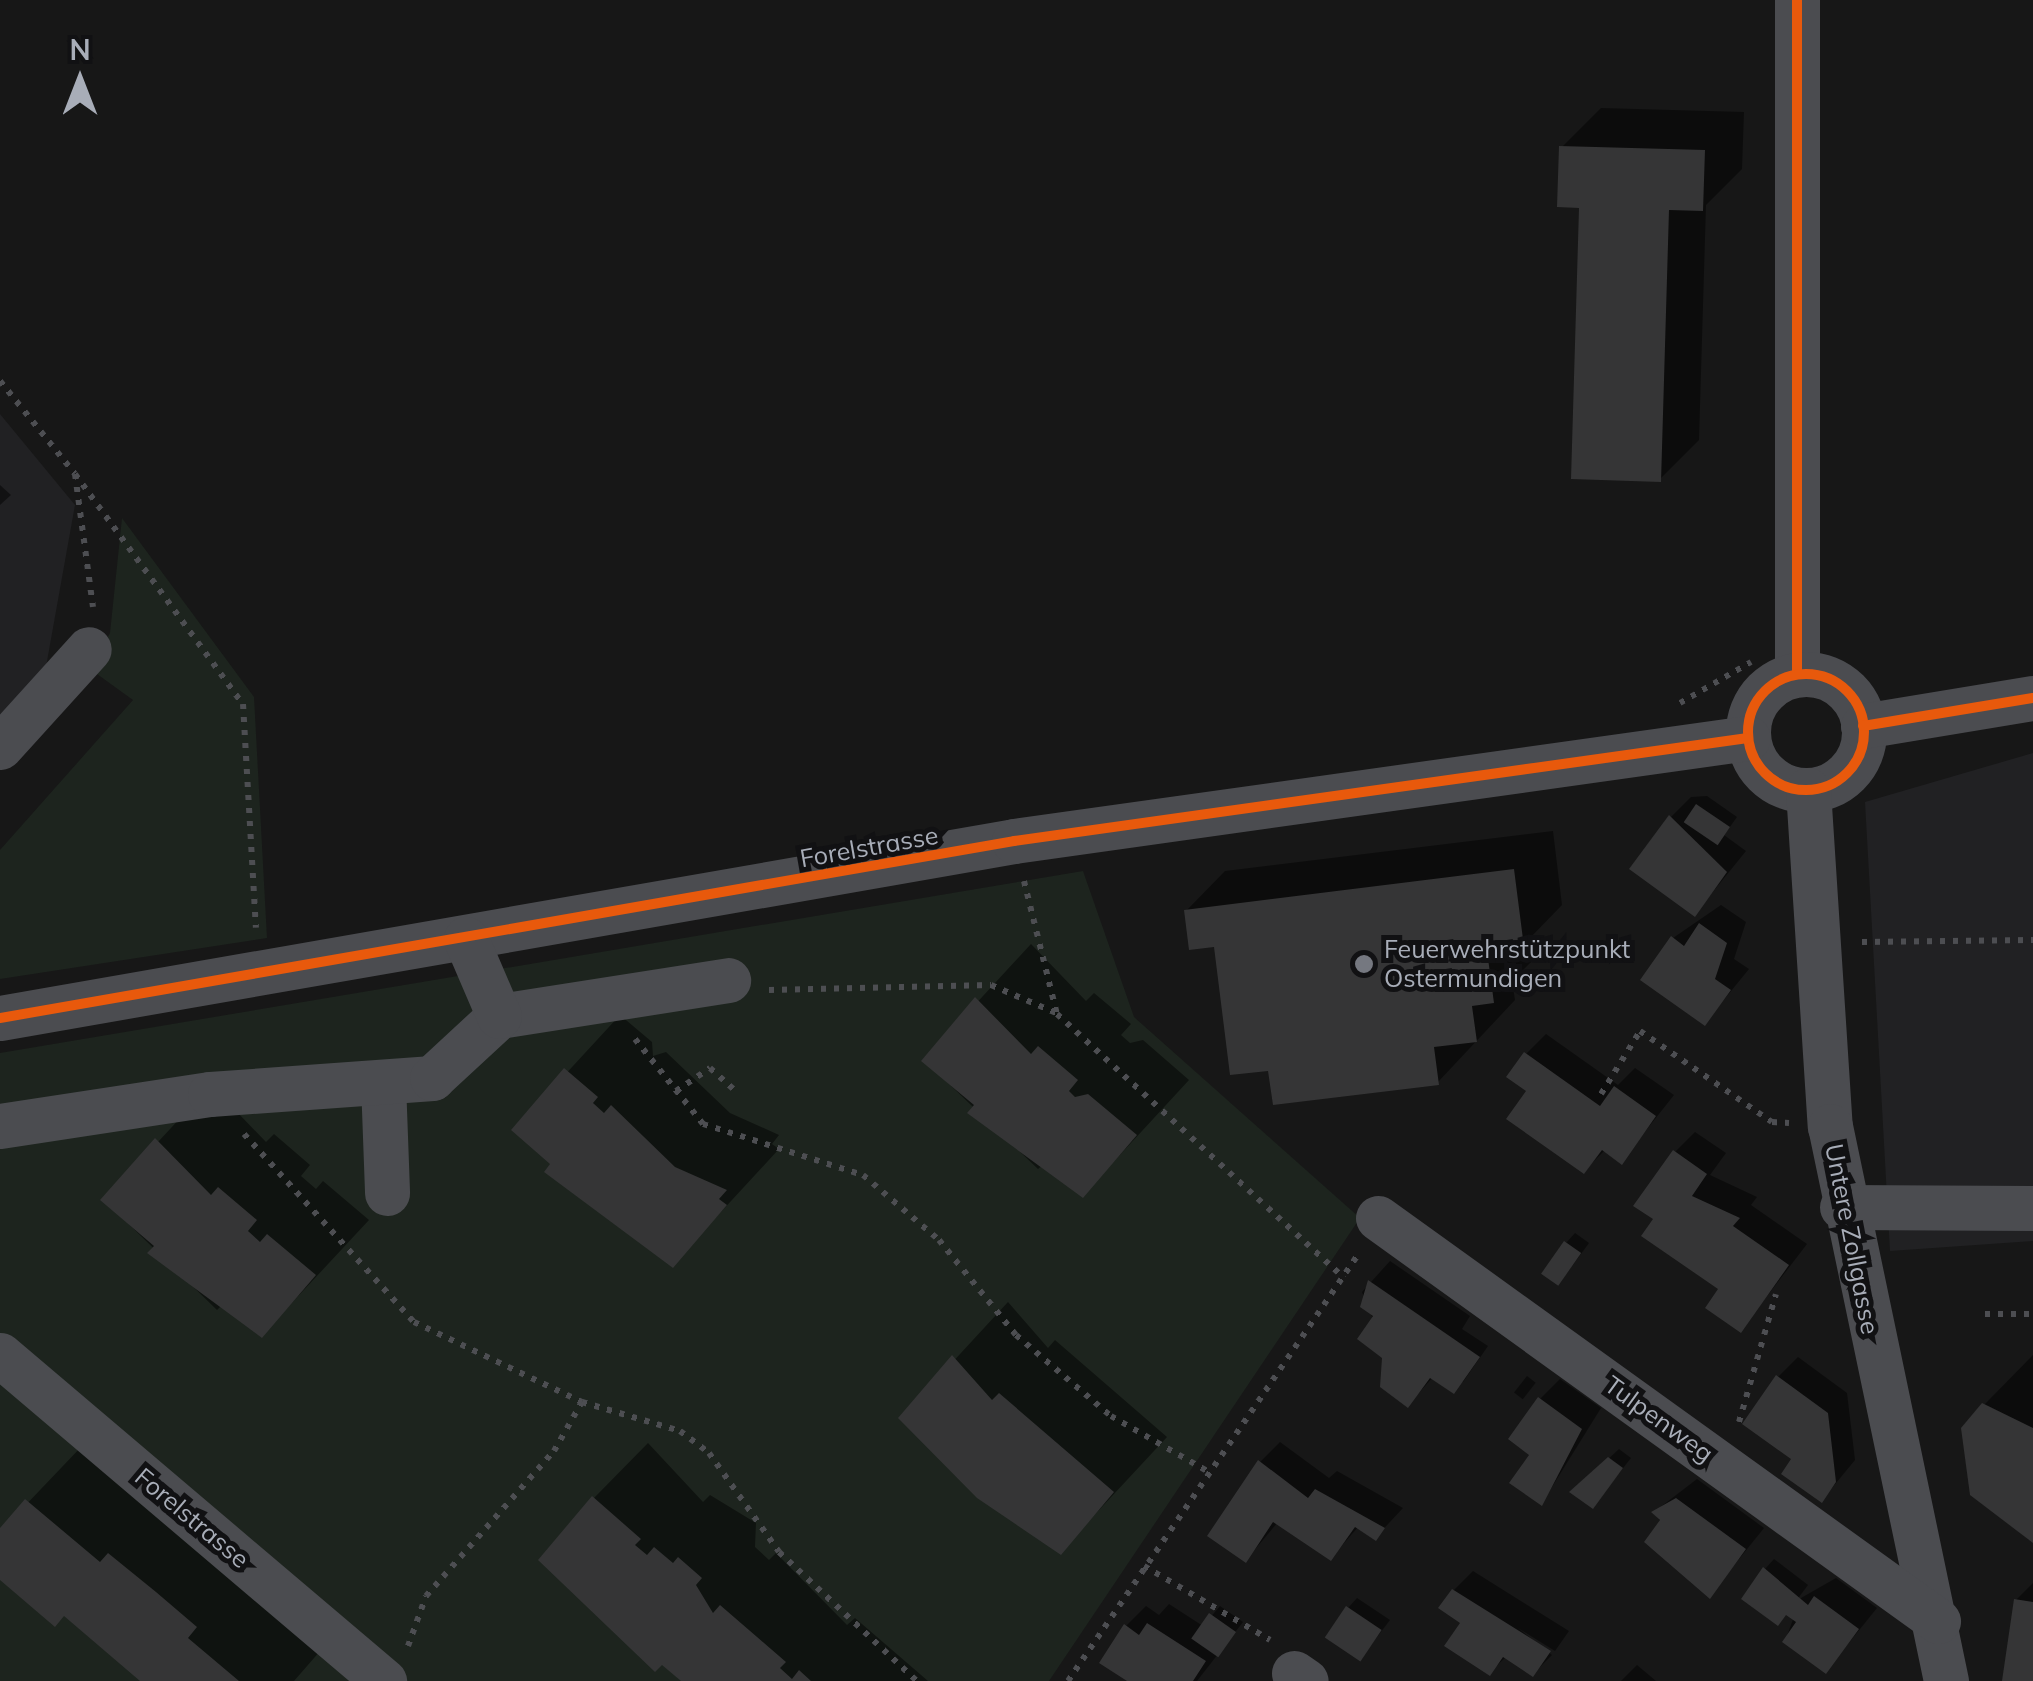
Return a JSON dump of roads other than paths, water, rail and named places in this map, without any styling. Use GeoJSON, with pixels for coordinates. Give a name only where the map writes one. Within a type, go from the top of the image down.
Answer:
{"type":"FeatureCollection","features":[{"type":"Feature","properties":{"kind":"street"},"geometry":{"type":"LineString","coordinates":[[1797,0],[1797,674]]}},
{"type":"Feature","properties":{"kind":"street"},"geometry":{"type":"LineString","coordinates":[[0,747],[89,649]]}},
{"type":"Feature","properties":{"kind":"street"},"geometry":{"type":"LineString","coordinates":[[1797,674],[1842,686],[1864,726],[1855,762],[1808,790],[1762,770],[1748,738],[1754,704],[1797,674]]}},
{"type":"Feature","properties":{"kind":"street"},"geometry":{"type":"LineString","coordinates":[[1864,726],[2033,698]]}},
{"type":"Feature","properties":{"kind":"street","name":"Forelstrasse"},"geometry":{"type":"LineString","coordinates":[[0,1018],[1014,841],[1748,738]]}},
{"type":"Feature","properties":{"kind":"street","name":"Untere Zollgasse"},"geometry":{"type":"LineString","coordinates":[[1808,790],[1830,1126],[1842,1206],[1938,1621],[1946,1681]]}},
{"type":"Feature","properties":{"kind":"street"},"geometry":{"type":"LineString","coordinates":[[466,939],[498,1016]]}},
{"type":"Feature","properties":{"kind":"street"},"geometry":{"type":"LineString","coordinates":[[0,1126],[210,1094],[432,1078],[498,1016],[728,980]]}},
{"type":"Feature","properties":{"kind":"street"},"geometry":{"type":"LineString","coordinates":[[383,1082],[387,1192]]}},
{"type":"Feature","properties":{"kind":"street"},"geometry":{"type":"LineString","coordinates":[[1842,1206],[2033,1208]]}},
{"type":"Feature","properties":{"kind":"street","name":"Tulpenweg"},"geometry":{"type":"LineString","coordinates":[[1378,1218],[1938,1621]]}},
{"type":"Feature","properties":{"kind":"street","name":"Forelstrasse"},"geometry":{"type":"LineString","coordinates":[[3,1365],[393,1672]]}},
{"type":"Feature","properties":{"kind":"place","name":"Feuerwehrstützpunkt Ostermundigen"},"geometry":{"type":"Point","coordinates":[1364,964]}}]}
